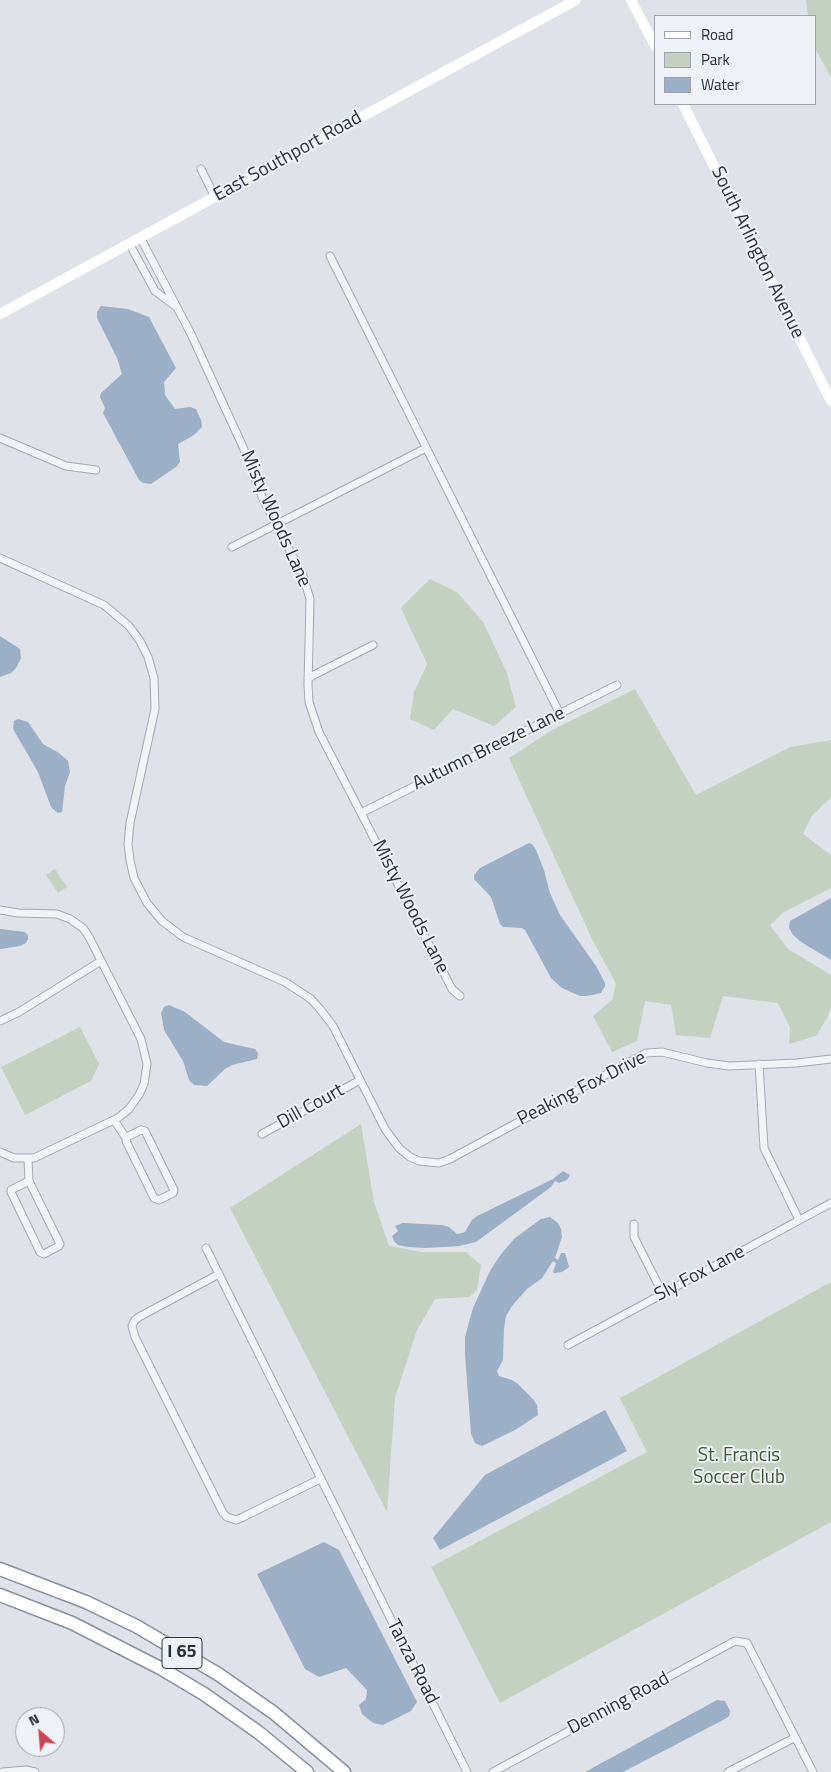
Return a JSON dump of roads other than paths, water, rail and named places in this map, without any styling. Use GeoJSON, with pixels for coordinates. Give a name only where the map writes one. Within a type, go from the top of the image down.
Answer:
{"type":"FeatureCollection","features":[{"type":"Feature","properties":{"kind":"highway","name":"I 65"},"geometry":{"type":"LineString","coordinates":[[0,1569],[86,1602],[136,1626],[218,1674],[274,1713],[344,1772]]}},
{"type":"Feature","properties":{"kind":"highway","name":"I 65"},"geometry":{"type":"LineString","coordinates":[[0,1595],[72,1623],[162,1669],[204,1694],[307,1772]]}},
{"type":"Feature","properties":{"kind":"main road","name":"East Southport Road"},"geometry":{"type":"LineString","coordinates":[[0,314],[576,0]]}},
{"type":"Feature","properties":{"kind":"main road"},"geometry":{"type":"LineString","coordinates":[[631,0],[654,44]]}},
{"type":"Feature","properties":{"kind":"main road","name":"South Arlington Avenue"},"geometry":{"type":"LineString","coordinates":[[683,105],[831,402]]}},
{"type":"Feature","properties":{"kind":"street"},"geometry":{"type":"LineString","coordinates":[[201,169],[215,196]]}},
{"type":"Feature","properties":{"kind":"street","name":"Misty Woods Lane"},"geometry":{"type":"LineString","coordinates":[[140,237],[177,308],[231,421],[263,499],[303,576],[310,599],[309,702],[319,732],[452,989],[460,996]]}},
{"type":"Feature","properties":{"kind":"street"},"geometry":{"type":"LineString","coordinates":[[129,243],[155,291],[177,308]]}},
{"type":"Feature","properties":{"kind":"street"},"geometry":{"type":"LineString","coordinates":[[330,256],[560,714]]}},
{"type":"Feature","properties":{"kind":"street"},"geometry":{"type":"LineString","coordinates":[[0,438],[66,466],[96,470]]}},
{"type":"Feature","properties":{"kind":"street"},"geometry":{"type":"LineString","coordinates":[[232,547],[426,448]]}},
{"type":"Feature","properties":{"kind":"street","name":"Peaking Fox Drive"},"geometry":{"type":"LineString","coordinates":[[0,558],[104,605],[129,626],[140,641],[148,657],[154,678],[155,709],[130,823],[128,844],[134,878],[147,904],[162,921],[183,937],[285,982],[308,996],[331,1022],[385,1129],[399,1148],[410,1156],[419,1161],[439,1163],[450,1159],[646,1053],[662,1052],[707,1063],[729,1066],[797,1063],[831,1059]]}},
{"type":"Feature","properties":{"kind":"street"},"geometry":{"type":"LineString","coordinates":[[308,678],[373,645]]}},
{"type":"Feature","properties":{"kind":"street","name":"Autumn Breeze Lane"},"geometry":{"type":"LineString","coordinates":[[361,813],[617,685]]}},
{"type":"Feature","properties":{"kind":"street"},"geometry":{"type":"LineString","coordinates":[[0,910],[18,913],[57,914],[77,923],[84,930],[101,961],[146,1053],[146,1075],[143,1087],[137,1099],[114,1120],[38,1157],[28,1159],[14,1158],[2,1153]]}},
{"type":"Feature","properties":{"kind":"street"},"geometry":{"type":"LineString","coordinates":[[0,1021],[19,1012],[101,961]]}},
{"type":"Feature","properties":{"kind":"street"},"geometry":{"type":"LineString","coordinates":[[759,1064],[764,1148],[800,1220]]}},
{"type":"Feature","properties":{"kind":"street","name":"Dill Court"},"geometry":{"type":"LineString","coordinates":[[262,1134],[360,1080]]}},
{"type":"Feature","properties":{"kind":"street"},"geometry":{"type":"LineString","coordinates":[[114,1120],[126,1138],[155,1199],[159,1200],[173,1193],[174,1189],[145,1131],[141,1130],[126,1138]]}},
{"type":"Feature","properties":{"kind":"street"},"geometry":{"type":"LineString","coordinates":[[28,1159],[29,1181],[60,1244],[44,1254],[40,1252],[10,1192],[29,1181]]}},
{"type":"Feature","properties":{"kind":"street","name":"Sly Fox Lane"},"geometry":{"type":"LineString","coordinates":[[568,1345],[831,1203]]}},
{"type":"Feature","properties":{"kind":"street"},"geometry":{"type":"LineString","coordinates":[[634,1224],[634,1237],[663,1294]]}},
{"type":"Feature","properties":{"kind":"street","name":"Tanza Road"},"geometry":{"type":"LineString","coordinates":[[206,1248],[467,1772]]}},
{"type":"Feature","properties":{"kind":"street"},"geometry":{"type":"LineString","coordinates":[[219,1274],[139,1317],[132,1326],[135,1337],[223,1513],[227,1517],[236,1520],[241,1518],[320,1479]]}},
{"type":"Feature","properties":{"kind":"street","name":"Denning Road"},"geometry":{"type":"LineString","coordinates":[[493,1772],[735,1641],[747,1643],[794,1738]]}},
{"type":"Feature","properties":{"kind":"street"},"geometry":{"type":"LineString","coordinates":[[728,1772],[794,1738],[813,1772]]}},
{"type":"Feature","properties":{"kind":"street"},"geometry":{"type":"LineString","coordinates":[[3,1772],[26,1770],[35,1772]]}},
{"type":"Feature","properties":{"kind":"water"},"geometry":{"type":"Polygon","coordinates":[[[101,306],[128,309],[149,317],[176,368],[164,382],[165,395],[175,409],[190,407],[196,409],[201,420],[202,427],[194,435],[178,444],[180,462],[176,467],[151,484],[143,483],[139,480],[103,413],[105,408],[100,397],[101,393],[122,374],[117,358],[97,318],[97,312],[101,306]]]}},
{"type":"Feature","properties":{"kind":"water"},"geometry":{"type":"Polygon","coordinates":[[[0,636],[20,649],[21,658],[11,673],[0,677],[0,636]]]}},
{"type":"Feature","properties":{"kind":"water"},"geometry":{"type":"Polygon","coordinates":[[[18,719],[28,722],[43,744],[59,753],[68,761],[70,772],[65,786],[62,812],[58,813],[51,807],[38,772],[13,729],[14,721],[18,719]]]}},
{"type":"Feature","properties":{"kind":"water"},"geometry":{"type":"Polygon","coordinates":[[[529,843],[536,850],[550,893],[560,915],[596,966],[605,983],[601,993],[580,996],[562,988],[551,978],[525,930],[522,928],[503,927],[500,924],[491,897],[474,879],[474,875],[480,868],[529,843]]]}},
{"type":"Feature","properties":{"kind":"water"},"geometry":{"type":"Polygon","coordinates":[[[831,898],[831,960],[801,942],[793,935],[789,928],[790,921],[831,898]]]}},
{"type":"Feature","properties":{"kind":"water"},"geometry":{"type":"Polygon","coordinates":[[[0,929],[25,932],[28,935],[28,939],[26,943],[20,946],[0,949],[0,929]]]}},
{"type":"Feature","properties":{"kind":"water"},"geometry":{"type":"Polygon","coordinates":[[[169,1005],[185,1012],[224,1042],[255,1049],[258,1053],[257,1059],[232,1065],[207,1086],[194,1085],[189,1080],[183,1061],[164,1030],[161,1013],[164,1007],[169,1005]]]}},
{"type":"Feature","properties":{"kind":"water"},"geometry":{"type":"Polygon","coordinates":[[[563,1171],[570,1175],[567,1180],[559,1183],[555,1181],[551,1187],[476,1242],[459,1246],[408,1247],[398,1245],[392,1236],[398,1231],[395,1226],[403,1223],[442,1225],[449,1227],[457,1234],[465,1232],[472,1220],[477,1216],[553,1179],[563,1171]]]}},
{"type":"Feature","properties":{"kind":"water"},"geometry":{"type":"Polygon","coordinates":[[[550,1217],[558,1223],[562,1237],[555,1258],[558,1260],[561,1253],[565,1253],[569,1267],[562,1272],[554,1273],[556,1263],[553,1261],[542,1278],[527,1289],[512,1306],[506,1316],[503,1360],[497,1371],[499,1376],[517,1383],[533,1399],[537,1405],[538,1415],[515,1430],[482,1446],[475,1443],[471,1434],[465,1355],[465,1337],[473,1308],[490,1271],[501,1254],[515,1238],[541,1219],[550,1217]]]}},
{"type":"Feature","properties":{"kind":"water"},"geometry":{"type":"Polygon","coordinates":[[[605,1410],[627,1451],[440,1550],[433,1538],[485,1475],[605,1410]]]}},
{"type":"Feature","properties":{"kind":"water"},"geometry":{"type":"Polygon","coordinates":[[[324,1542],[339,1550],[417,1702],[411,1711],[383,1725],[373,1723],[362,1714],[359,1705],[366,1699],[367,1690],[346,1668],[319,1677],[305,1669],[257,1574],[324,1542]]]}},
{"type":"Feature","properties":{"kind":"water"},"geometry":{"type":"Polygon","coordinates":[[[717,1700],[725,1701],[730,1711],[729,1716],[725,1719],[623,1772],[585,1772],[717,1700]]]}},
{"type":"Feature","properties":{"kind":"park label","name":"St. Francis Soccer Club"},"geometry":{"type":"Point","coordinates":[739,1467]}}]}
